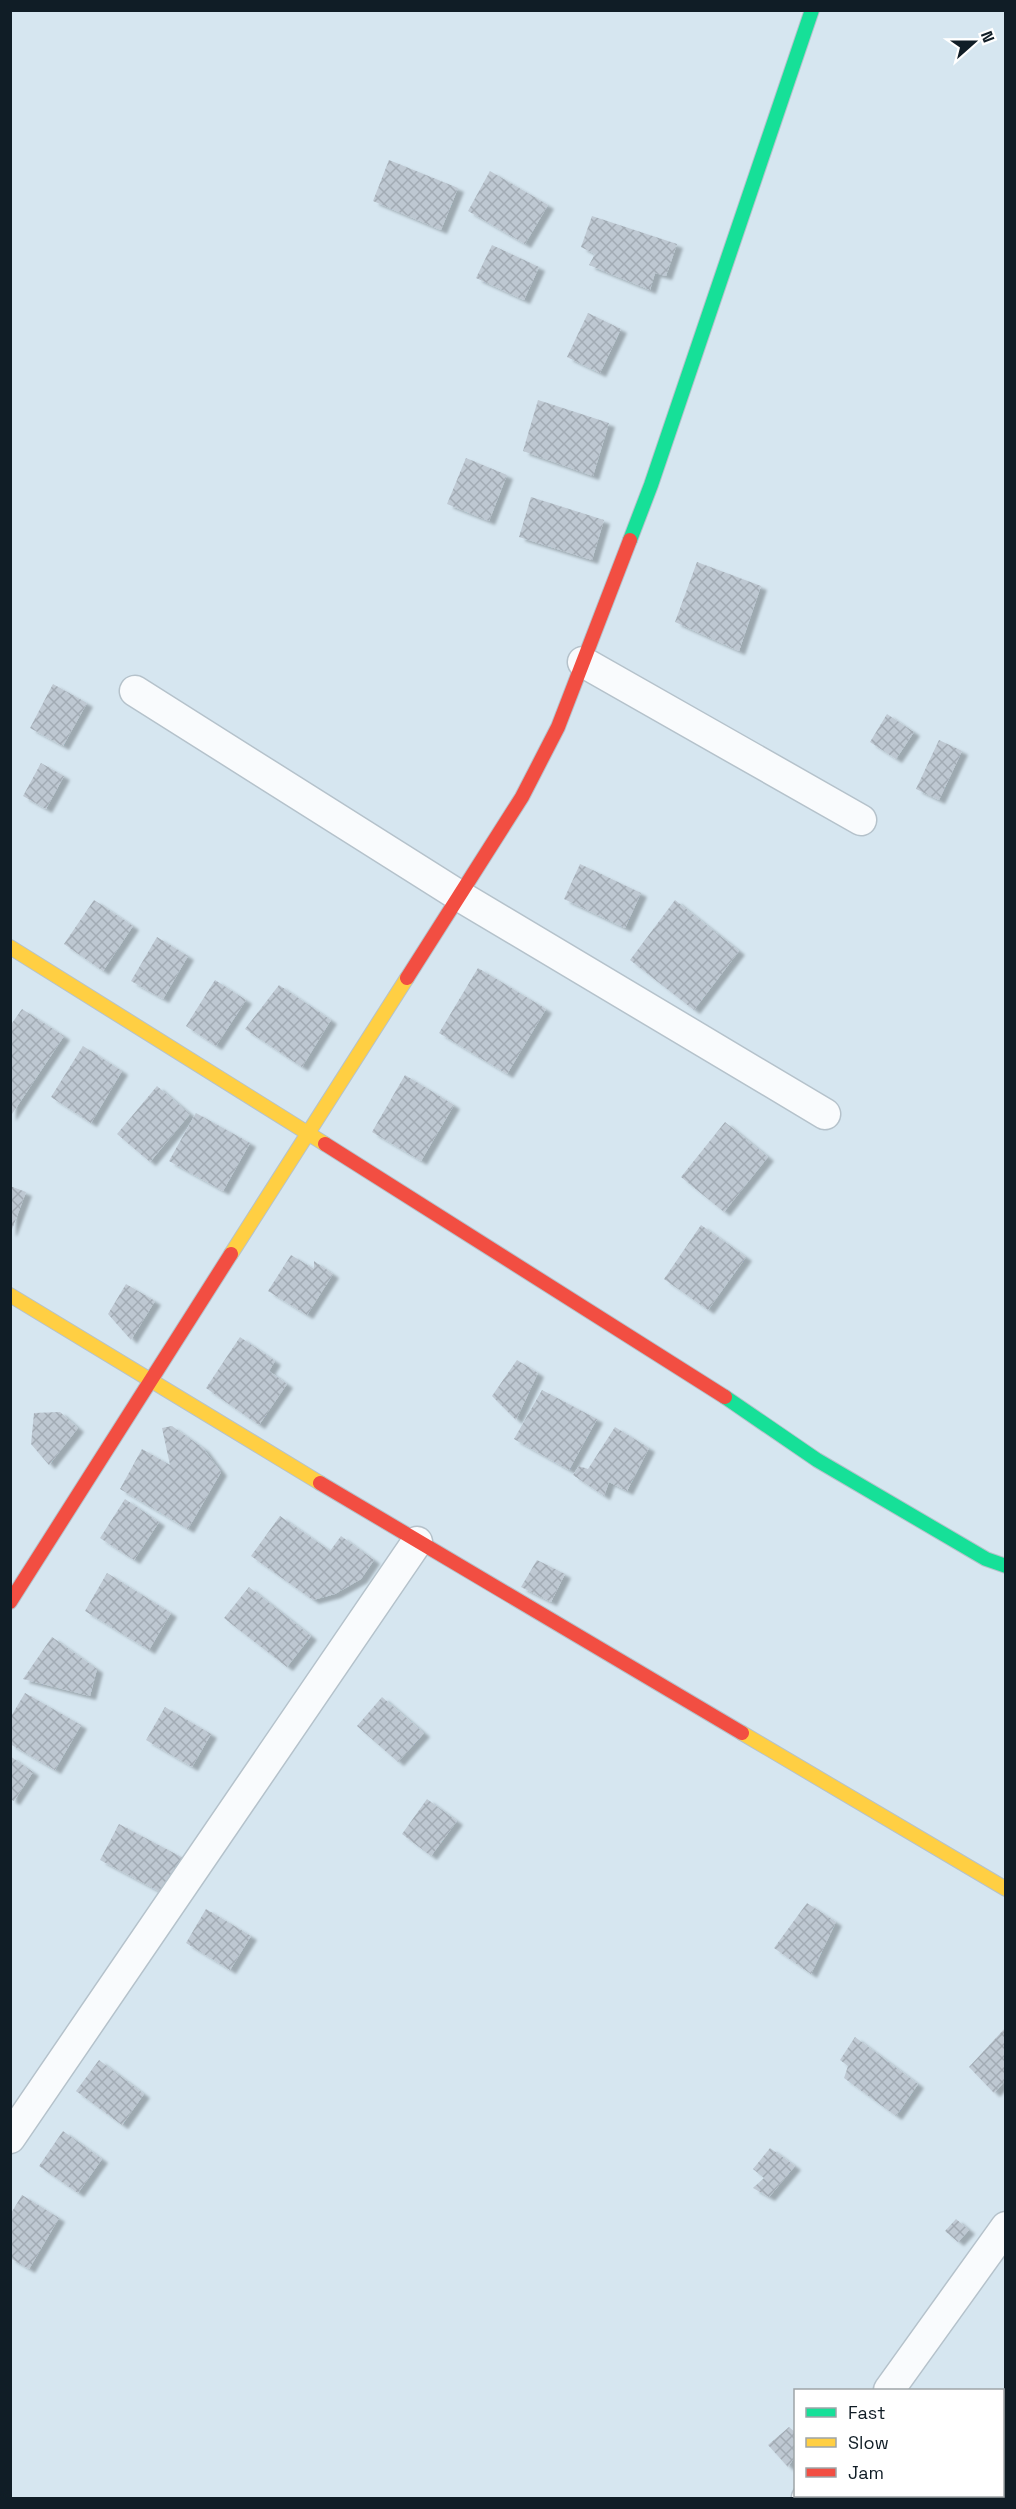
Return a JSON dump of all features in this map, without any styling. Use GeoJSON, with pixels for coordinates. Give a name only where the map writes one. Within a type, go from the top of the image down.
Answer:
{"type":"FeatureCollection","features":[{"type":"Feature","properties":{"kind":"street"},"geometry":{"type":"LineString","coordinates":[[10,1602],[458,895],[522,798],[558,727],[651,485],[812,10]]}},
{"type":"Feature","properties":{"kind":"street"},"geometry":{"type":"LineString","coordinates":[[583,662],[861,820]]}},
{"type":"Feature","properties":{"kind":"street"},"geometry":{"type":"LineString","coordinates":[[135,691],[458,895],[825,1114]]}},
{"type":"Feature","properties":{"kind":"street"},"geometry":{"type":"LineString","coordinates":[[10,947],[673,1362],[817,1460],[986,1559],[1005,1566]]}},
{"type":"Feature","properties":{"kind":"street"},"geometry":{"type":"LineString","coordinates":[[10,1295],[417,1542],[1005,1889]]}},
{"type":"Feature","properties":{"kind":"street"},"geometry":{"type":"LineString","coordinates":[[10,2138],[417,1542]]}},
{"type":"Feature","properties":{"kind":"street"},"geometry":{"type":"LineString","coordinates":[[890,2389],[1005,2227]]}},
{"type":"Feature","properties":{"kind":"building"},"geometry":{"type":"Polygon","coordinates":[[[389,160],[458,188],[441,230],[373,201],[389,160]]]}},
{"type":"Feature","properties":{"kind":"building"},"geometry":{"type":"Polygon","coordinates":[[[490,171],[548,205],[525,244],[468,211],[490,171]]]}},
{"type":"Feature","properties":{"kind":"building"},"geometry":{"type":"Polygon","coordinates":[[[592,216],[677,244],[666,276],[655,273],[650,290],[589,265],[595,254],[581,247],[592,216]]]}},
{"type":"Feature","properties":{"kind":"building"},"geometry":{"type":"Polygon","coordinates":[[[492,245],[539,267],[524,300],[476,278],[492,245]]]}},
{"type":"Feature","properties":{"kind":"building"},"geometry":{"type":"Polygon","coordinates":[[[588,313],[621,329],[600,373],[567,357],[588,313]]]}},
{"type":"Feature","properties":{"kind":"building"},"geometry":{"type":"Polygon","coordinates":[[[538,400],[609,423],[593,476],[523,451],[538,400]]]}},
{"type":"Feature","properties":{"kind":"building"},"geometry":{"type":"Polygon","coordinates":[[[466,458],[507,475],[489,521],[447,504],[466,458]]]}},
{"type":"Feature","properties":{"kind":"building"},"geometry":{"type":"Polygon","coordinates":[[[531,497],[604,520],[592,560],[519,537],[531,497]]]}},
{"type":"Feature","properties":{"kind":"building"},"geometry":{"type":"Polygon","coordinates":[[[697,562],[761,586],[739,651],[675,622],[697,562]]]}},
{"type":"Feature","properties":{"kind":"building"},"geometry":{"type":"Polygon","coordinates":[[[53,684],[87,703],[63,746],[30,728],[53,684]]]}},
{"type":"Feature","properties":{"kind":"building"},"geometry":{"type":"Polygon","coordinates":[[[887,714],[914,732],[896,759],[870,742],[887,714]]]}},
{"type":"Feature","properties":{"kind":"building"},"geometry":{"type":"Polygon","coordinates":[[[939,740],[962,751],[939,800],[916,789],[939,740]]]}},
{"type":"Feature","properties":{"kind":"building"},"geometry":{"type":"Polygon","coordinates":[[[41,763],[64,776],[46,809],[23,796],[41,763]]]}},
{"type":"Feature","properties":{"kind":"building"},"geometry":{"type":"Polygon","coordinates":[[[580,864],[641,893],[625,928],[564,899],[580,864]]]}},
{"type":"Feature","properties":{"kind":"building"},"geometry":{"type":"Polygon","coordinates":[[[94,900],[133,926],[103,971],[64,944],[94,900]]]}},
{"type":"Feature","properties":{"kind":"building"},"geometry":{"type":"Polygon","coordinates":[[[675,900],[739,951],[694,1010],[630,960],[675,900]]]}},
{"type":"Feature","properties":{"kind":"building"},"geometry":{"type":"Polygon","coordinates":[[[157,937],[188,956],[163,999],[131,981],[157,937]]]}},
{"type":"Feature","properties":{"kind":"building"},"geometry":{"type":"Polygon","coordinates":[[[478,968],[546,1009],[507,1074],[439,1033],[478,968]]]}},
{"type":"Feature","properties":{"kind":"building"},"geometry":{"type":"Polygon","coordinates":[[[215,980],[246,1000],[216,1046],[186,1026],[215,980]]]}},
{"type":"Feature","properties":{"kind":"building"},"geometry":{"type":"Polygon","coordinates":[[[279,985],[331,1020],[302,1067],[245,1029],[279,985]]]}},
{"type":"Feature","properties":{"kind":"building"},"geometry":{"type":"Polygon","coordinates":[[[22,1009],[64,1036],[10,1117],[10,1026],[22,1009]]]}},
{"type":"Feature","properties":{"kind":"building"},"geometry":{"type":"Polygon","coordinates":[[[83,1046],[122,1071],[91,1123],[51,1097],[83,1046]]]}},
{"type":"Feature","properties":{"kind":"building"},"geometry":{"type":"Polygon","coordinates":[[[405,1075],[454,1105],[421,1161],[372,1132],[405,1075]]]}},
{"type":"Feature","properties":{"kind":"building"},"geometry":{"type":"Polygon","coordinates":[[[157,1086],[190,1114],[150,1162],[117,1134],[157,1086]]]}},
{"type":"Feature","properties":{"kind":"building"},"geometry":{"type":"Polygon","coordinates":[[[196,1113],[250,1143],[223,1191],[169,1161],[196,1113]]]}},
{"type":"Feature","properties":{"kind":"building"},"geometry":{"type":"Polygon","coordinates":[[[725,1122],[768,1157],[724,1212],[681,1177],[725,1122]]]}},
{"type":"Feature","properties":{"kind":"building"},"geometry":{"type":"Polygon","coordinates":[[[10,1186],[26,1192],[11,1232],[10,1232],[10,1186]]]}},
{"type":"Feature","properties":{"kind":"building"},"geometry":{"type":"Polygon","coordinates":[[[701,1225],[746,1257],[708,1310],[664,1279],[701,1225]]]}},
{"type":"Feature","properties":{"kind":"building"},"geometry":{"type":"Polygon","coordinates":[[[291,1255],[314,1269],[314,1261],[333,1274],[307,1315],[268,1291],[291,1255]]]}},
{"type":"Feature","properties":{"kind":"building"},"geometry":{"type":"Polygon","coordinates":[[[126,1284],[155,1301],[131,1340],[108,1314],[126,1284]]]}},
{"type":"Feature","properties":{"kind":"building"},"geometry":{"type":"Polygon","coordinates":[[[240,1337],[275,1361],[269,1371],[287,1384],[259,1425],[206,1388],[240,1337]]]}},
{"type":"Feature","properties":{"kind":"building"},"geometry":{"type":"Polygon","coordinates":[[[517,1360],[538,1373],[516,1420],[492,1396],[517,1360]]]}},
{"type":"Feature","properties":{"kind":"building"},"geometry":{"type":"Polygon","coordinates":[[[542,1390],[597,1419],[569,1470],[514,1439],[542,1390]]]}},
{"type":"Feature","properties":{"kind":"building"},"geometry":{"type":"Polygon","coordinates":[[[60,1412],[78,1428],[49,1465],[31,1444],[34,1413],[60,1412]]]}},
{"type":"Feature","properties":{"kind":"building"},"geometry":{"type":"Polygon","coordinates":[[[172,1426],[203,1448],[221,1472],[188,1529],[120,1489],[142,1449],[170,1465],[162,1428],[172,1426]]]}},
{"type":"Feature","properties":{"kind":"building"},"geometry":{"type":"Polygon","coordinates":[[[615,1427],[649,1448],[627,1491],[609,1482],[604,1496],[573,1475],[579,1466],[588,1469],[615,1427]]]}},
{"type":"Feature","properties":{"kind":"building"},"geometry":{"type":"Polygon","coordinates":[[[125,1499],[159,1522],[134,1560],[100,1538],[125,1499]]]}},
{"type":"Feature","properties":{"kind":"building"},"geometry":{"type":"Polygon","coordinates":[[[280,1516],[330,1551],[341,1536],[374,1560],[361,1579],[335,1594],[313,1600],[251,1556],[280,1516]]]}},
{"type":"Feature","properties":{"kind":"building"},"geometry":{"type":"Polygon","coordinates":[[[537,1560],[565,1574],[551,1602],[521,1587],[537,1560]]]}},
{"type":"Feature","properties":{"kind":"building"},"geometry":{"type":"Polygon","coordinates":[[[107,1573],[171,1613],[149,1650],[85,1611],[107,1573]]]}},
{"type":"Feature","properties":{"kind":"building"},"geometry":{"type":"Polygon","coordinates":[[[249,1587],[311,1636],[287,1667],[224,1618],[249,1587]]]}},
{"type":"Feature","properties":{"kind":"building"},"geometry":{"type":"Polygon","coordinates":[[[52,1637],[97,1669],[90,1696],[23,1679],[52,1637]]]}},
{"type":"Feature","properties":{"kind":"building"},"geometry":{"type":"Polygon","coordinates":[[[25,1693],[81,1725],[55,1770],[10,1744],[10,1718],[25,1693]]]}},
{"type":"Feature","properties":{"kind":"building"},"geometry":{"type":"Polygon","coordinates":[[[382,1697],[424,1733],[398,1762],[357,1726],[382,1697]]]}},
{"type":"Feature","properties":{"kind":"building"},"geometry":{"type":"Polygon","coordinates":[[[165,1707],[211,1734],[192,1767],[146,1740],[165,1707]]]}},
{"type":"Feature","properties":{"kind":"building"},"geometry":{"type":"Polygon","coordinates":[[[10,1756],[33,1772],[14,1801],[10,1799],[10,1756]]]}},
{"type":"Feature","properties":{"kind":"building"},"geometry":{"type":"Polygon","coordinates":[[[427,1799],[457,1821],[431,1856],[402,1834],[427,1799]]]}},
{"type":"Feature","properties":{"kind":"building"},"geometry":{"type":"Polygon","coordinates":[[[119,1824],[185,1859],[166,1895],[100,1860],[119,1824]]]}},
{"type":"Feature","properties":{"kind":"building"},"geometry":{"type":"Polygon","coordinates":[[[807,1903],[836,1922],[811,1974],[774,1948],[807,1903]]]}},
{"type":"Feature","properties":{"kind":"building"},"geometry":{"type":"Polygon","coordinates":[[[206,1909],[251,1936],[230,1970],[186,1943],[206,1909]]]}},
{"type":"Feature","properties":{"kind":"building"},"geometry":{"type":"Polygon","coordinates":[[[1006,2027],[1006,2080],[994,2093],[969,2067],[1006,2027]]]}},
{"type":"Feature","properties":{"kind":"building"},"geometry":{"type":"Polygon","coordinates":[[[855,2037],[918,2084],[896,2116],[844,2078],[848,2066],[840,2060],[855,2037]]]}},
{"type":"Feature","properties":{"kind":"building"},"geometry":{"type":"Polygon","coordinates":[[[99,2060],[144,2094],[122,2125],[76,2091],[99,2060]]]}},
{"type":"Feature","properties":{"kind":"building"},"geometry":{"type":"Polygon","coordinates":[[[63,2131],[102,2159],[78,2193],[39,2166],[63,2131]]]}},
{"type":"Feature","properties":{"kind":"building"},"geometry":{"type":"Polygon","coordinates":[[[770,2148],[795,2166],[769,2197],[753,2188],[764,2178],[753,2169],[770,2148]]]}},
{"type":"Feature","properties":{"kind":"building"},"geometry":{"type":"Polygon","coordinates":[[[22,2195],[59,2218],[29,2269],[10,2258],[10,2215],[22,2195]]]}},
{"type":"Feature","properties":{"kind":"building"},"geometry":{"type":"Polygon","coordinates":[[[956,2219],[969,2230],[958,2242],[945,2231],[956,2219]]]}},
{"type":"Feature","properties":{"kind":"building"},"geometry":{"type":"Polygon","coordinates":[[[789,2427],[794,2431],[794,2458],[788,2467],[768,2445],[789,2427]]]}},
{"type":"Feature","properties":{"kind":"traffic: fast"},"geometry":{"type":"LineString","coordinates":[[630,540],[651,485],[812,10]]}},
{"type":"Feature","properties":{"kind":"traffic: fast"},"geometry":{"type":"LineString","coordinates":[[725,1397],[817,1460],[986,1559],[1006,1566]]}},
{"type":"Feature","properties":{"kind":"traffic: slow"},"geometry":{"type":"LineString","coordinates":[[10,947],[325,1144]]}},
{"type":"Feature","properties":{"kind":"traffic: slow"},"geometry":{"type":"LineString","coordinates":[[231,1254],[407,978]]}},
{"type":"Feature","properties":{"kind":"traffic: slow"},"geometry":{"type":"LineString","coordinates":[[10,1295],[320,1483]]}},
{"type":"Feature","properties":{"kind":"traffic: slow"},"geometry":{"type":"LineString","coordinates":[[742,1733],[1006,1889]]}},
{"type":"Feature","properties":{"kind":"traffic: jam"},"geometry":{"type":"LineString","coordinates":[[407,978],[522,797],[558,727],[630,540]]}},
{"type":"Feature","properties":{"kind":"traffic: jam"},"geometry":{"type":"LineString","coordinates":[[325,1144],[725,1397]]}},
{"type":"Feature","properties":{"kind":"traffic: jam"},"geometry":{"type":"LineString","coordinates":[[10,1602],[231,1254]]}},
{"type":"Feature","properties":{"kind":"traffic: jam"},"geometry":{"type":"LineString","coordinates":[[320,1483],[742,1733]]}}]}
